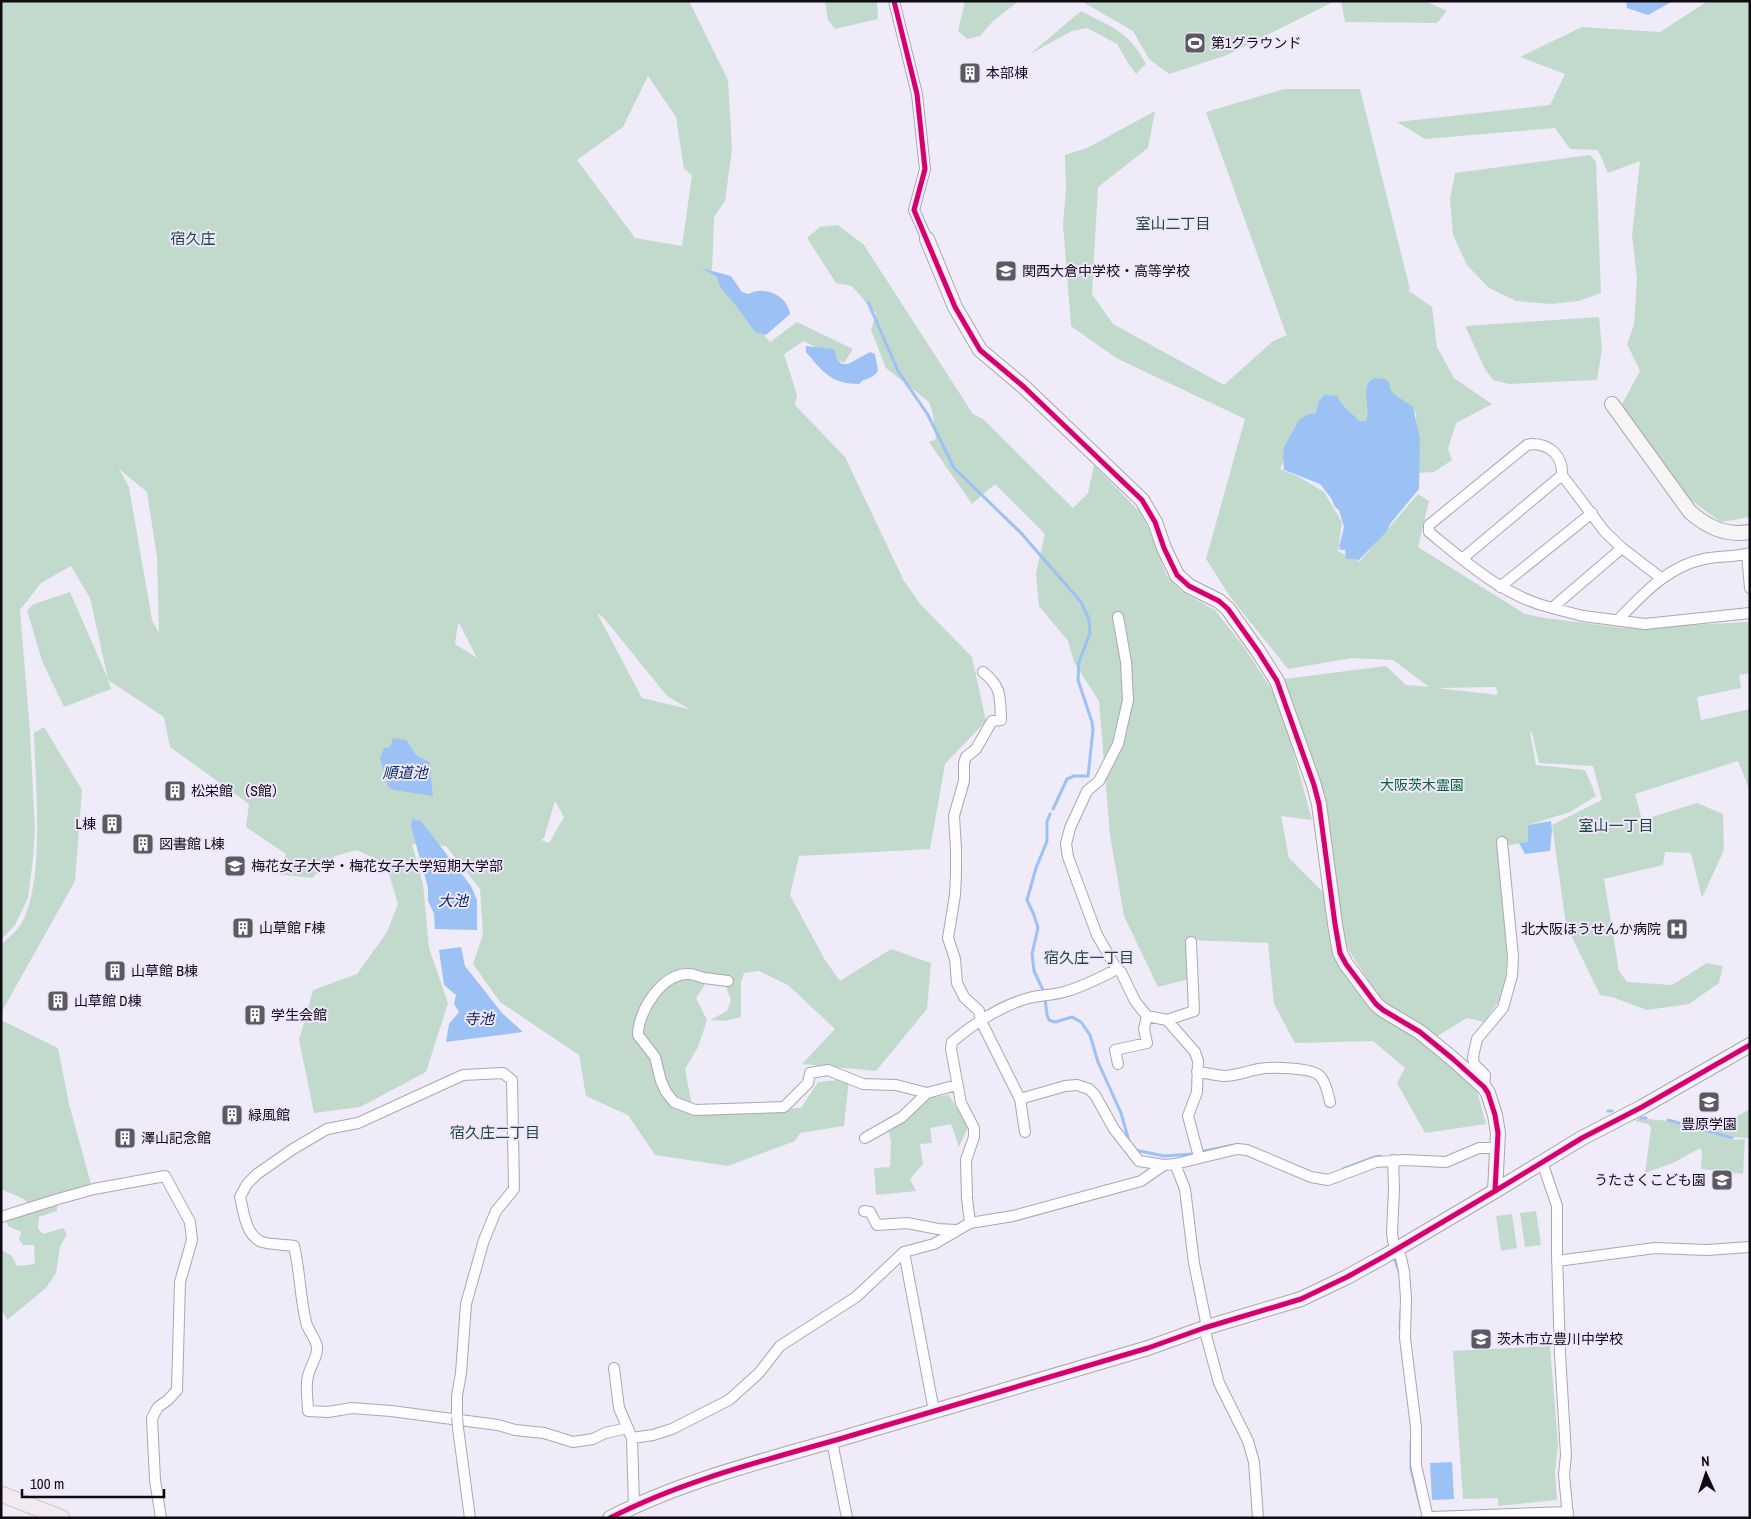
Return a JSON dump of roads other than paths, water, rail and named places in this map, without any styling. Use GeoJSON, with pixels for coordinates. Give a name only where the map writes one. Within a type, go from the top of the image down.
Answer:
{"type":"FeatureCollection","features":[{"type":"Feature","properties":{"kind":"main road"},"geometry":{"type":"LineString","coordinates":[[1,1494],[62,1518]]}},
{"type":"Feature","properties":{"kind":"street"},"geometry":{"type":"LineString","coordinates":[[894,1],[917,94],[925,169],[914,210],[954,307],[980,350],[1024,387],[1142,500],[1155,522],[1164,548],[1177,575],[1189,586],[1219,601],[1228,609],[1277,681],[1319,804],[1338,945],[1346,964],[1376,1004],[1420,1032],[1484,1087],[1491,1101],[1498,1133],[1495,1191]]}},
{"type":"Feature","properties":{"kind":"street"},"geometry":{"type":"LineString","coordinates":[[1612,404],[1690,512],[1702,523],[1723,532],[1750,532]]}},
{"type":"Feature","properties":{"kind":"street"},"geometry":{"type":"LineString","coordinates":[[1661,578],[1622,548],[1605,532],[1562,475],[1559,459],[1552,450],[1543,445],[1526,445],[1429,525],[1429,532],[1477,572],[1500,587],[1536,604],[1583,616],[1645,624],[1750,613]]}},
{"type":"Feature","properties":{"kind":"street"},"geometry":{"type":"LineString","coordinates":[[1462,559],[1562,475]]}},
{"type":"Feature","properties":{"kind":"street"},"geometry":{"type":"LineString","coordinates":[[1500,587],[1592,514]]}},
{"type":"Feature","properties":{"kind":"street"},"geometry":{"type":"LineString","coordinates":[[1552,608],[1622,548]]}},
{"type":"Feature","properties":{"kind":"street"},"geometry":{"type":"LineString","coordinates":[[1618,620],[1661,578],[1704,558],[1748,554],[1750,588]]}},
{"type":"Feature","properties":{"kind":"street"},"geometry":{"type":"LineString","coordinates":[[1118,617],[1126,662],[1128,700],[1118,744],[1099,781],[1087,791],[1070,828],[1066,844],[1068,857],[1097,935],[1117,970],[1121,972],[1135,1001],[1147,1016],[1167,1020],[1194,1011],[1191,942]]}},
{"type":"Feature","properties":{"kind":"street"},"geometry":{"type":"LineString","coordinates":[[983,672],[997,685],[1000,693],[1001,720],[992,721],[976,748],[966,756],[964,763],[964,781],[954,816],[956,849],[955,895],[948,938],[955,959],[957,983],[964,997],[979,1011],[981,1021],[1020,1099],[1025,1132]]}},
{"type":"Feature","properties":{"kind":"street"},"geometry":{"type":"LineString","coordinates":[[1484,1087],[1485,1075],[1474,1064],[1473,1057],[1477,1038],[1503,1008],[1512,976],[1513,957],[1502,842]]}},
{"type":"Feature","properties":{"kind":"street"},"geometry":{"type":"LineString","coordinates":[[970,1223],[966,1160],[972,1143],[974,1128],[961,1103],[951,1049],[952,1042],[981,1021],[1025,1000],[1061,993],[1117,970]]}},
{"type":"Feature","properties":{"kind":"street"},"geometry":{"type":"LineString","coordinates":[[728,981],[689,974],[674,977],[665,982],[648,1002],[640,1018],[638,1035],[655,1057],[661,1081],[666,1092],[674,1102],[695,1110],[784,1107],[808,1083],[810,1072],[828,1070],[863,1084],[896,1085],[927,1093]]}},
{"type":"Feature","properties":{"kind":"street"},"geometry":{"type":"LineString","coordinates":[[1118,1064],[1115,1050],[1147,1042],[1144,1029],[1147,1016]]}},
{"type":"Feature","properties":{"kind":"street"},"geometry":{"type":"LineString","coordinates":[[1167,1020],[1195,1052],[1198,1061],[1197,1092],[1188,1116],[1199,1157]]}},
{"type":"Feature","properties":{"kind":"street"},"geometry":{"type":"LineString","coordinates":[[610,1518],[673,1490],[751,1464],[1148,1348],[1205,1327],[1300,1299],[1347,1277],[1397,1249],[1582,1138],[1642,1107],[1750,1045]]}},
{"type":"Feature","properties":{"kind":"street"},"geometry":{"type":"LineString","coordinates":[[1197,1072],[1224,1076],[1239,1075],[1257,1069],[1281,1068],[1314,1073],[1320,1076],[1325,1084],[1330,1102]]}},
{"type":"Feature","properties":{"kind":"street"},"geometry":{"type":"LineString","coordinates":[[470,1518],[457,1423],[457,1396],[461,1372],[466,1304],[484,1240],[496,1211],[514,1189],[512,1080],[503,1073],[463,1075],[358,1123],[327,1129],[293,1149],[257,1174],[247,1184],[240,1197],[248,1229],[254,1237],[263,1243],[294,1246],[300,1268],[301,1296],[307,1326],[317,1346],[317,1353],[307,1381],[308,1411],[328,1412],[352,1408],[391,1411],[498,1425],[515,1430],[544,1433],[573,1442],[594,1439],[604,1433],[653,1435],[672,1429],[729,1400],[759,1374],[780,1346],[856,1297],[904,1252],[934,1244],[970,1223],[1013,1216],[1141,1181],[1164,1166]]}},
{"type":"Feature","properties":{"kind":"street"},"geometry":{"type":"LineString","coordinates":[[865,1138],[902,1117],[927,1093],[957,1085]]}},
{"type":"Feature","properties":{"kind":"street"},"geometry":{"type":"LineString","coordinates":[[1020,1099],[1065,1086],[1077,1085],[1089,1089],[1095,1095],[1114,1129],[1139,1161],[1164,1166],[1229,1150],[1242,1149],[1311,1177],[1328,1180],[1372,1163],[1393,1160],[1446,1162],[1482,1147],[1497,1148]]}},
{"type":"Feature","properties":{"kind":"street"},"geometry":{"type":"LineString","coordinates":[[1393,1160],[1394,1189],[1391,1223],[1393,1241],[1404,1271],[1406,1285],[1405,1338],[1416,1417],[1416,1465],[1428,1518]]}},
{"type":"Feature","properties":{"kind":"street"},"geometry":{"type":"LineString","coordinates":[[1432,1517],[1568,1515],[1564,1474],[1566,1455],[1560,1354],[1557,1206],[1542,1162]]}},
{"type":"Feature","properties":{"kind":"street"},"geometry":{"type":"LineString","coordinates":[[1175,1164],[1185,1189],[1194,1263],[1205,1327],[1219,1383],[1248,1440],[1254,1462],[1258,1518]]}},
{"type":"Feature","properties":{"kind":"street"},"geometry":{"type":"LineString","coordinates":[[1,1217],[58,1198],[94,1189],[165,1176],[186,1214],[190,1222],[192,1240],[180,1282],[177,1390],[158,1408],[152,1418],[155,1480],[161,1518]]}},
{"type":"Feature","properties":{"kind":"street"},"geometry":{"type":"LineString","coordinates":[[864,1211],[870,1212],[877,1225],[907,1223],[938,1229],[957,1230]]}},
{"type":"Feature","properties":{"kind":"street"},"geometry":{"type":"LineString","coordinates":[[1557,1261],[1655,1248],[1707,1250],[1750,1247]]}},
{"type":"Feature","properties":{"kind":"street"},"geometry":{"type":"LineString","coordinates":[[904,1252],[934,1411]]}},
{"type":"Feature","properties":{"kind":"street"},"geometry":{"type":"LineString","coordinates":[[614,1368],[619,1408],[630,1433],[634,1506]]}},
{"type":"Feature","properties":{"kind":"street"},"geometry":{"type":"LineString","coordinates":[[832,1441],[847,1518]]}},
{"type":"Feature","properties":{"kind":"water"},"geometry":{"type":"Polygon","coordinates":[[[1626,1],[1673,1],[1648,15],[1627,8],[1626,1]]]}},
{"type":"Feature","properties":{"kind":"water"},"geometry":{"type":"Polygon","coordinates":[[[701,268],[731,276],[742,292],[749,294],[761,291],[780,297],[785,302],[790,314],[766,335],[755,332],[720,287],[717,277],[701,268]]]}},
{"type":"Feature","properties":{"kind":"water"},"geometry":{"type":"Polygon","coordinates":[[[806,346],[834,349],[837,359],[842,364],[848,364],[870,352],[875,354],[878,371],[859,384],[841,382],[828,376],[823,371],[806,352],[806,346]]]}},
{"type":"Feature","properties":{"kind":"water"},"geometry":{"type":"Polygon","coordinates":[[[1375,378],[1385,379],[1389,382],[1390,389],[1395,395],[1413,407],[1420,439],[1419,489],[1390,524],[1387,531],[1358,561],[1346,559],[1345,550],[1340,550],[1344,527],[1339,510],[1335,507],[1331,498],[1320,484],[1284,470],[1283,457],[1284,447],[1299,420],[1307,415],[1316,413],[1319,401],[1324,395],[1337,396],[1359,421],[1366,421],[1368,410],[1367,386],[1375,378]]]}},
{"type":"Feature","properties":{"kind":"water","name":"順道池"},"geometry":{"type":"Polygon","coordinates":[[[393,738],[406,740],[416,755],[429,762],[433,796],[394,790],[388,787],[380,758],[384,748],[390,747],[393,738]]]}},
{"type":"Feature","properties":{"kind":"water","name":"大池"},"geometry":{"type":"Polygon","coordinates":[[[412,819],[421,821],[471,886],[477,900],[477,930],[435,929],[434,914],[428,901],[428,888],[411,826],[412,819]]]}},
{"type":"Feature","properties":{"kind":"water"},"geometry":{"type":"Polygon","coordinates":[[[1551,821],[1550,851],[1525,854],[1519,843],[1528,842],[1528,825],[1551,821]]]}},
{"type":"Feature","properties":{"kind":"water","name":"寺池"},"geometry":{"type":"Polygon","coordinates":[[[461,947],[465,966],[502,1013],[523,1032],[446,1042],[449,1024],[459,1012],[454,1004],[456,995],[444,985],[439,950],[461,947]]]}},
{"type":"Feature","properties":{"kind":"water"},"geometry":{"type":"Polygon","coordinates":[[[1452,1462],[1454,1499],[1432,1500],[1430,1463],[1452,1462]]]}},
{"type":"Feature","properties":{"kind":"waterway"},"geometry":{"type":"LineString","coordinates":[[868,302],[898,371],[928,415],[954,468],[1021,533],[1081,602],[1089,619],[1090,633],[1079,662],[1078,680],[1093,730],[1088,776],[1074,776],[1067,779],[1053,809]]}},
{"type":"Feature","properties":{"kind":"waterway"},"geometry":{"type":"LineString","coordinates":[[1044,992],[1034,971],[1032,954],[1038,928],[1027,900],[1036,868],[1047,841],[1047,822],[1050,814]]}},
{"type":"Feature","properties":{"kind":"waterway"},"geometry":{"type":"LineString","coordinates":[[1045,998],[1049,1020],[1055,1022],[1072,1017],[1081,1022],[1090,1035],[1098,1062],[1121,1113],[1129,1141]]}},
{"type":"Feature","properties":{"kind":"waterway"},"geometry":{"type":"LineString","coordinates":[[1641,1118],[1646,1118]]}},
{"type":"Feature","properties":{"kind":"waterway"},"geometry":{"type":"LineString","coordinates":[[1668,1120],[1732,1138]]}},
{"type":"Feature","properties":{"kind":"waterway"},"geometry":{"type":"LineString","coordinates":[[1200,1152],[1234,1145]]}},
{"type":"Feature","properties":{"kind":"waterway"},"geometry":{"type":"LineString","coordinates":[[1135,1150],[1164,1156],[1192,1154]]}},
{"type":"Feature","properties":{"kind":"waterway"},"geometry":{"type":"LineString","coordinates":[[1343,1169],[1380,1156]]}},
{"type":"Feature","properties":{"kind":"waterway"},"geometry":{"type":"LineString","coordinates":[[1395,1260],[1399,1271]]}},
{"type":"Feature","properties":{"kind":"waterway"},"geometry":{"type":"LineString","coordinates":[[1400,1329],[1401,1310]]}},
{"type":"Feature","properties":{"kind":"waterway"},"geometry":{"type":"LineString","coordinates":[[1411,1442],[1411,1469],[1421,1509]]}},
{"type":"Feature","properties":{"kind":"place","name":"第1グラウンド"},"geometry":{"type":"Point","coordinates":[1195,43]}},
{"type":"Feature","properties":{"kind":"place","name":"本部棟"},"geometry":{"type":"Point","coordinates":[970,73]}},
{"type":"Feature","properties":{"kind":"place","name":"関西大倉中学校・高等学校"},"geometry":{"type":"Point","coordinates":[1006,271]}},
{"type":"Feature","properties":{"kind":"place","name":"松栄館 （S館）"},"geometry":{"type":"Point","coordinates":[175,791]}},
{"type":"Feature","properties":{"kind":"place","name":"L棟"},"geometry":{"type":"Point","coordinates":[112,824]}},
{"type":"Feature","properties":{"kind":"place","name":"図書館 L棟"},"geometry":{"type":"Point","coordinates":[143,844]}},
{"type":"Feature","properties":{"kind":"place","name":"梅花女子大学・梅花女子大学短期大学部"},"geometry":{"type":"Point","coordinates":[235,866]}},
{"type":"Feature","properties":{"kind":"place","name":"山草館 F棟"},"geometry":{"type":"Point","coordinates":[243,928]}},
{"type":"Feature","properties":{"kind":"place","name":"北大阪ほうせんか病院"},"geometry":{"type":"Point","coordinates":[1677,929]}},
{"type":"Feature","properties":{"kind":"place","name":"山草館 B棟"},"geometry":{"type":"Point","coordinates":[115,971]}},
{"type":"Feature","properties":{"kind":"place","name":"山草館 D棟"},"geometry":{"type":"Point","coordinates":[58,1001]}},
{"type":"Feature","properties":{"kind":"place","name":"学生会館"},"geometry":{"type":"Point","coordinates":[255,1015]}},
{"type":"Feature","properties":{"kind":"place","name":"豊原学園"},"geometry":{"type":"Point","coordinates":[1709,1102]}},
{"type":"Feature","properties":{"kind":"place","name":"緑風館"},"geometry":{"type":"Point","coordinates":[232,1115]}},
{"type":"Feature","properties":{"kind":"place","name":"澤山記念館"},"geometry":{"type":"Point","coordinates":[125,1138]}},
{"type":"Feature","properties":{"kind":"place","name":"うたさくこども園"},"geometry":{"type":"Point","coordinates":[1722,1180]}},
{"type":"Feature","properties":{"kind":"place","name":"茨木市立豊川中学校"},"geometry":{"type":"Point","coordinates":[1481,1339]}},
{"type":"Feature","properties":{"kind":"district","name":"室山二丁目"},"geometry":{"type":"Point","coordinates":[1173,223]}},
{"type":"Feature","properties":{"kind":"district","name":"宿久庄"},"geometry":{"type":"Point","coordinates":[193,238]}},
{"type":"Feature","properties":{"kind":"district","name":"室山一丁目"},"geometry":{"type":"Point","coordinates":[1616,825]}},
{"type":"Feature","properties":{"kind":"district","name":"宿久庄一丁目"},"geometry":{"type":"Point","coordinates":[1089,957]}},
{"type":"Feature","properties":{"kind":"district","name":"宿久庄二丁目"},"geometry":{"type":"Point","coordinates":[495,1132]}},
{"type":"Feature","properties":{"kind":"park label","name":"大阪茨木霊園"},"geometry":{"type":"Point","coordinates":[1422,785]}}]}
